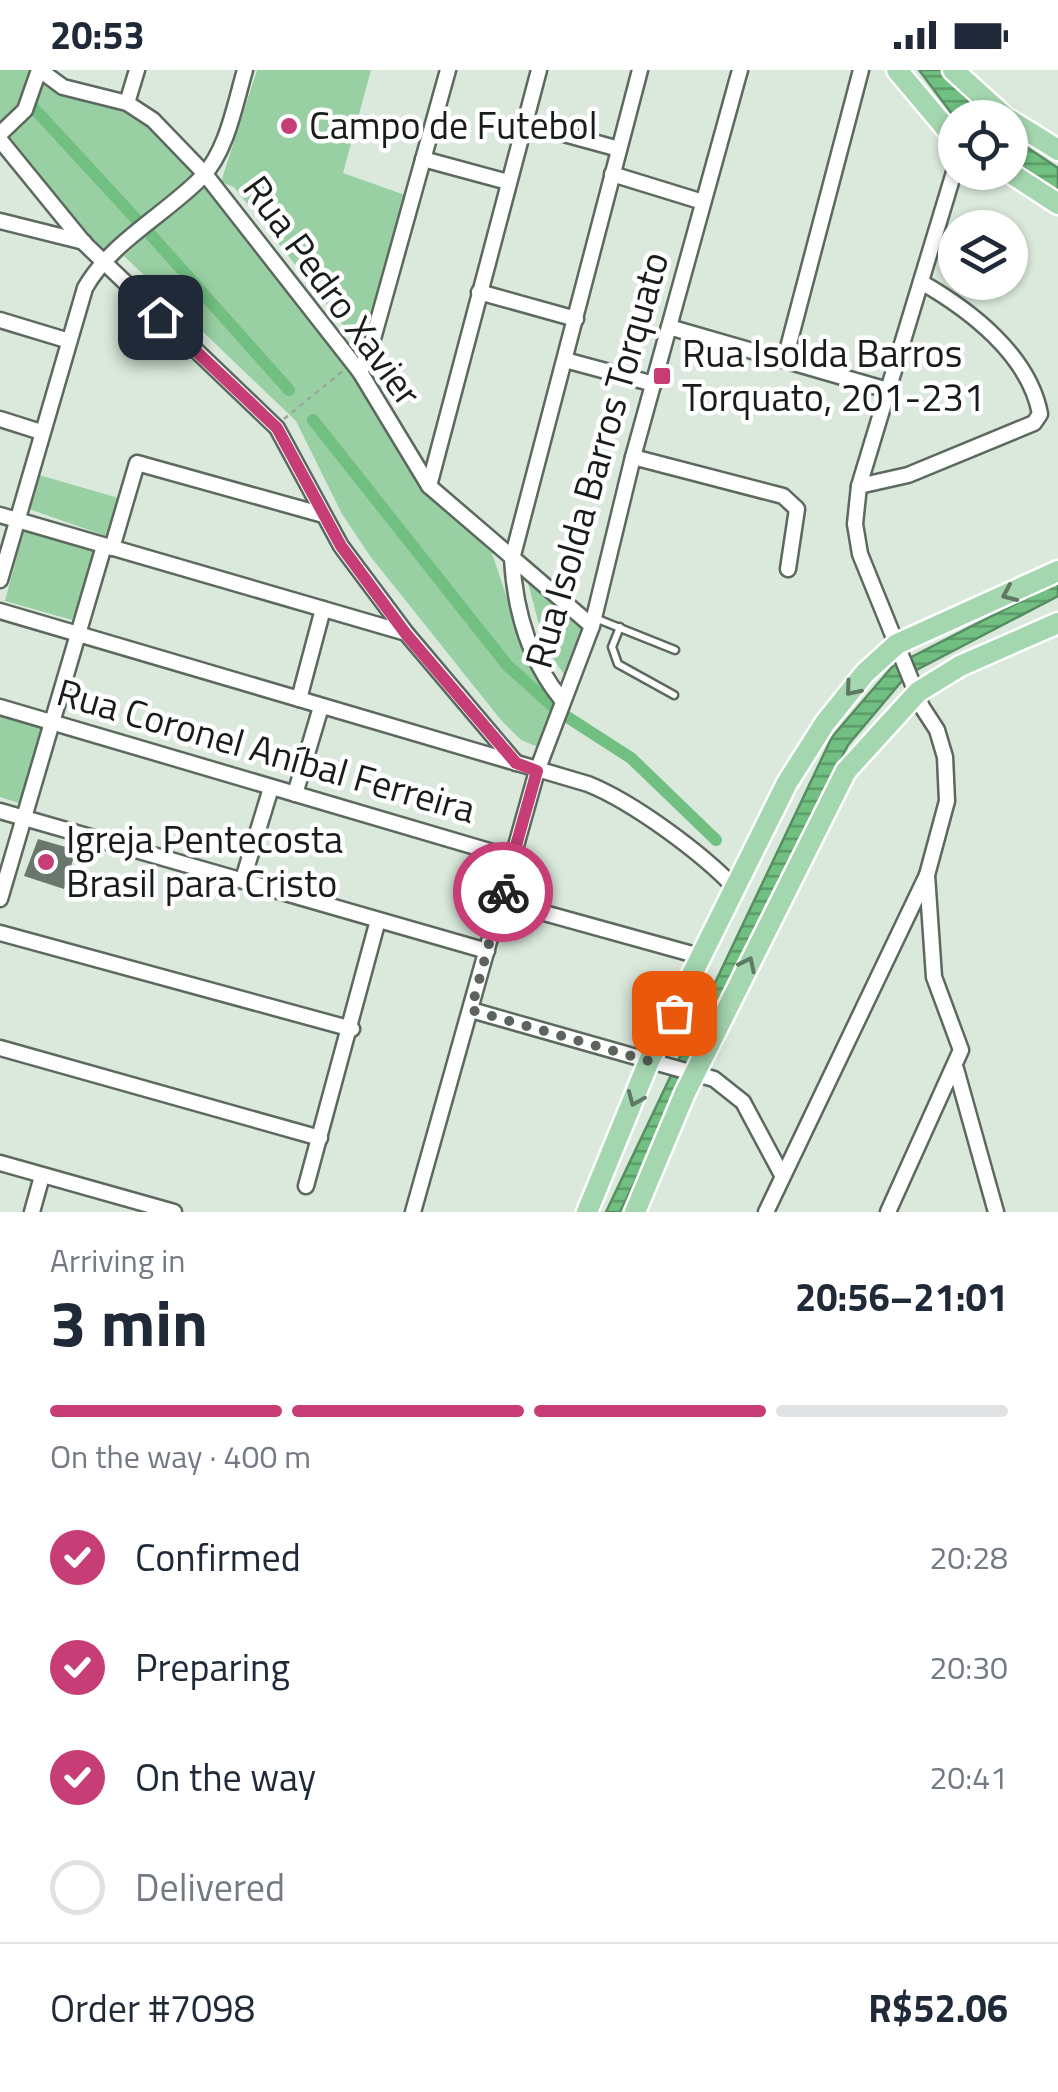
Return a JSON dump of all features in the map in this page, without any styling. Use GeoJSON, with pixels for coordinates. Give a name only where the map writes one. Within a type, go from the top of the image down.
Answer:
{"type":"FeatureCollection","features":[{"type":"Feature","properties":{"kind":"main road"},"geometry":{"type":"LineString","coordinates":[[897,70],[938,118]]}},
{"type":"Feature","properties":{"kind":"main road"},"geometry":{"type":"LineString","coordinates":[[953,70],[982,100]]}},
{"type":"Feature","properties":{"kind":"main road"},"geometry":{"type":"LineString","coordinates":[[1028,130],[1057,146]]}},
{"type":"Feature","properties":{"kind":"main road"},"geometry":{"type":"LineString","coordinates":[[1028,184],[1058,204]]}},
{"type":"Feature","properties":{"kind":"main road"},"geometry":{"type":"LineString","coordinates":[[588,1212],[735,888],[787,783],[816,738],[865,673],[958,614],[1058,571]]}},
{"type":"Feature","properties":{"kind":"main road"},"geometry":{"type":"LineString","coordinates":[[634,1212],[692,1073],[834,791],[876,734],[918,692],[980,657],[1058,623]]}},
{"type":"Feature","properties":{"kind":"street","name":"Rua Pedro Xavier"},"geometry":{"type":"LineString","coordinates":[[39,70],[64,87],[128,103],[153,120],[205,174],[357,367],[429,486],[512,559],[593,622]]}},
{"type":"Feature","properties":{"kind":"street"},"geometry":{"type":"LineString","coordinates":[[39,70],[25,110],[0,137],[84,242],[275,426],[320,514],[406,634],[516,763]]}},
{"type":"Feature","properties":{"kind":"street"},"geometry":{"type":"LineString","coordinates":[[128,103],[138,70]]}},
{"type":"Feature","properties":{"kind":"street"},"geometry":{"type":"LineString","coordinates":[[0,580],[66,340],[85,288],[104,262],[205,174],[225,135],[245,70]]}},
{"type":"Feature","properties":{"kind":"street"},"geometry":{"type":"LineString","coordinates":[[357,367],[374,336],[448,70]]}},
{"type":"Feature","properties":{"kind":"street"},"geometry":{"type":"LineString","coordinates":[[429,486],[539,70]]}},
{"type":"Feature","properties":{"kind":"street"},"geometry":{"type":"LineString","coordinates":[[562,700],[546,682],[528,644],[514,592],[512,559],[640,70]]}},
{"type":"Feature","properties":{"kind":"street","name":"Rua Isolda Barros Torquato"},"geometry":{"type":"LineString","coordinates":[[413,1212],[537,771],[593,622],[633,458],[740,70]]}},
{"type":"Feature","properties":{"kind":"street"},"geometry":{"type":"LineString","coordinates":[[785,358],[861,70]]}},
{"type":"Feature","properties":{"kind":"street"},"geometry":{"type":"LineString","coordinates":[[524,123],[619,149]]}},
{"type":"Feature","properties":{"kind":"street"},"geometry":{"type":"LineString","coordinates":[[423,159],[508,182]]}},
{"type":"Feature","properties":{"kind":"street"},"geometry":{"type":"LineString","coordinates":[[612,174],[703,202]]}},
{"type":"Feature","properties":{"kind":"street"},"geometry":{"type":"LineString","coordinates":[[766,1212],[928,875],[943,825],[948,779],[937,730],[860,554],[855,524],[859,486],[891,391],[949,190]]}},
{"type":"Feature","properties":{"kind":"street"},"geometry":{"type":"LineString","coordinates":[[0,220],[84,242]]}},
{"type":"Feature","properties":{"kind":"street"},"geometry":{"type":"LineString","coordinates":[[859,486],[908,475],[1009,435],[1039,418],[1038,404],[1022,375],[980,321],[921,282]]}},
{"type":"Feature","properties":{"kind":"street"},"geometry":{"type":"LineString","coordinates":[[480,292],[576,319]]}},
{"type":"Feature","properties":{"kind":"street"},"geometry":{"type":"LineString","coordinates":[[0,320],[66,340]]}},
{"type":"Feature","properties":{"kind":"street"},"geometry":{"type":"LineString","coordinates":[[670,327],[891,391]]}},
{"type":"Feature","properties":{"kind":"street"},"geometry":{"type":"LineString","coordinates":[[566,360],[654,384]]}},
{"type":"Feature","properties":{"kind":"street"},"geometry":{"type":"LineString","coordinates":[[0,419],[41,432]]}},
{"type":"Feature","properties":{"kind":"street"},"geometry":{"type":"LineString","coordinates":[[633,458],[783,496],[797,509],[788,569]]}},
{"type":"Feature","properties":{"kind":"street"},"geometry":{"type":"LineString","coordinates":[[0,899],[21,817],[78,634],[137,463],[320,514]]}},
{"type":"Feature","properties":{"kind":"street"},"geometry":{"type":"LineString","coordinates":[[0,515],[406,634]]}},
{"type":"Feature","properties":{"kind":"street"},"geometry":{"type":"LineString","coordinates":[[298,699],[323,610]]}},
{"type":"Feature","properties":{"kind":"street"},"geometry":{"type":"LineString","coordinates":[[0,611],[608,792],[717,869],[735,888]]}},
{"type":"Feature","properties":{"kind":"street","name":"Rua Coronel Aníbal Ferreira"},"geometry":{"type":"LineString","coordinates":[[0,707],[513,858]]}},
{"type":"Feature","properties":{"kind":"street"},"geometry":{"type":"LineString","coordinates":[[295,794],[321,707]]}},
{"type":"Feature","properties":{"kind":"street"},"geometry":{"type":"LineString","coordinates":[[244,879],[272,788]]}},
{"type":"Feature","properties":{"kind":"street"},"geometry":{"type":"LineString","coordinates":[[0,811],[487,951]]}},
{"type":"Feature","properties":{"kind":"street"},"geometry":{"type":"LineString","coordinates":[[888,1212],[956,1069],[960,1040],[934,978],[928,875]]}},
{"type":"Feature","properties":{"kind":"street"},"geometry":{"type":"LineString","coordinates":[[501,901],[702,957]]}},
{"type":"Feature","properties":{"kind":"street"},"geometry":{"type":"LineString","coordinates":[[306,1186],[352,1029],[378,920]]}},
{"type":"Feature","properties":{"kind":"street"},"geometry":{"type":"LineString","coordinates":[[0,933],[352,1029]]}},
{"type":"Feature","properties":{"kind":"street"},"geometry":{"type":"LineString","coordinates":[[471,1010],[714,1079],[742,1102],[782,1175]]}},
{"type":"Feature","properties":{"kind":"street"},"geometry":{"type":"LineString","coordinates":[[0,1048],[320,1138]]}},
{"type":"Feature","properties":{"kind":"street"},"geometry":{"type":"LineString","coordinates":[[956,1069],[996,1212]]}},
{"type":"Feature","properties":{"kind":"street"},"geometry":{"type":"LineString","coordinates":[[0,1164],[174,1212]]}},
{"type":"Feature","properties":{"kind":"street"},"geometry":{"type":"LineString","coordinates":[[32,1212],[42,1176]]}},
{"type":"Feature","properties":{"kind":"lane"},"geometry":{"type":"LineString","coordinates":[[593,622],[620,628],[675,650]]}},
{"type":"Feature","properties":{"kind":"lane"},"geometry":{"type":"LineString","coordinates":[[620,628],[612,647],[618,664],[674,695]]}},
{"type":"Feature","properties":{"kind":"path"},"geometry":{"type":"LineString","coordinates":[[275,426],[357,367]]}},
{"type":"Feature","properties":{"kind":"shaded area"},"geometry":{"type":"Polygon","coordinates":[[[0,70],[47,70],[70,86],[133,99],[153,111],[203,171],[104,258],[0,149],[0,70]]]}},
{"type":"Feature","properties":{"kind":"shaded area"},"geometry":{"type":"Polygon","coordinates":[[[257,70],[371,70],[343,173],[405,195],[365,353],[234,187],[221,182],[257,70]]]}},
{"type":"Feature","properties":{"kind":"shaded area"},"geometry":{"type":"Polygon","coordinates":[[[919,70],[942,70],[968,100],[942,100],[919,70]]]}},
{"type":"Feature","properties":{"kind":"shaded area"},"geometry":{"type":"Polygon","coordinates":[[[1028,148],[1058,168],[1058,191],[1028,170],[1028,148]]]}},
{"type":"Feature","properties":{"kind":"shaded area"},"geometry":{"type":"Polygon","coordinates":[[[205,182],[349,369],[426,491],[491,550],[528,661],[556,695],[538,747],[521,740],[501,720],[370,556],[342,514],[296,421],[124,256],[205,182]]]}},
{"type":"Feature","properties":{"kind":"shaded area"},"geometry":{"type":"Polygon","coordinates":[[[39,475],[122,499],[109,537],[29,509],[39,475]]]}},
{"type":"Feature","properties":{"kind":"shaded area"},"geometry":{"type":"Polygon","coordinates":[[[26,522],[100,543],[72,620],[5,601],[26,522]]]}},
{"type":"Feature","properties":{"kind":"shaded area"},"geometry":{"type":"Polygon","coordinates":[[[525,571],[586,622],[564,674],[545,648],[525,571]]]}},
{"type":"Feature","properties":{"kind":"shaded area"},"geometry":{"type":"Polygon","coordinates":[[[1058,582],[1058,596],[907,675],[848,745],[620,1212],[606,1212],[832,737],[892,667],[1058,582]]]}},
{"type":"Feature","properties":{"kind":"shaded area"},"geometry":{"type":"Polygon","coordinates":[[[0,708],[46,722],[22,804],[0,797],[0,708]]]}},
{"type":"Feature","properties":{"kind":"building"},"geometry":{"type":"Polygon","coordinates":[[[38,839],[76,850],[64,889],[24,876],[38,839]]]}},
{"type":"Feature","properties":{"kind":"waterway"},"geometry":{"type":"LineString","coordinates":[[30,104],[137,220]]}},
{"type":"Feature","properties":{"kind":"waterway"},"geometry":{"type":"LineString","coordinates":[[151,235],[289,390]]}},
{"type":"Feature","properties":{"kind":"waterway"},"geometry":{"type":"LineString","coordinates":[[313,420],[507,665],[558,711],[631,758],[716,840]]}},
{"type":"Feature","properties":{"kind":"way so far"},"geometry":{"type":"LineString","coordinates":[[503,892],[471,1010],[649,1061],[674,1013]]}},
{"type":"Feature","properties":{"kind":"place","name":"Campo de Futebol"},"geometry":{"type":"Point","coordinates":[289,126]}},
{"type":"Feature","properties":{"kind":"place","name":"Rua Isolda Barros Torquato, 201-231"},"geometry":{"type":"Point","coordinates":[662,376]}},
{"type":"Feature","properties":{"kind":"place","name":"Igreja Pentecosta Brasil para Cristo"},"geometry":{"type":"Point","coordinates":[46,862]}},
{"type":"Feature","properties":{"kind":"route"},"geometry":{"type":"LineString","coordinates":[[160,317],[277,428],[320,514],[406,634],[516,763],[537,771],[503,892]]}}]}
